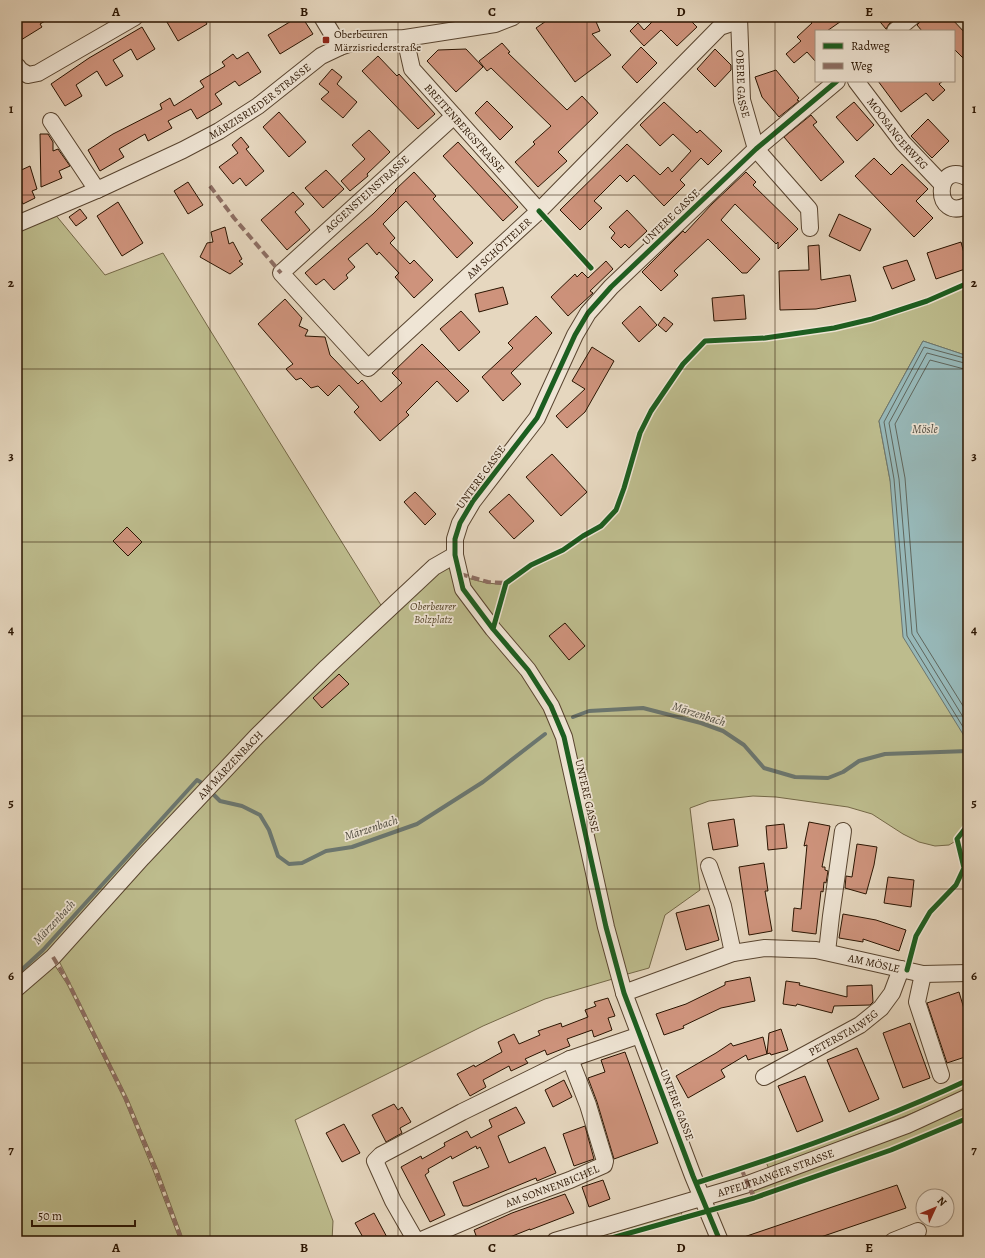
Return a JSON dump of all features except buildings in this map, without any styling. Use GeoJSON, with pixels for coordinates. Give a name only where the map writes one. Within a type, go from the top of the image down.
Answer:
{"type":"FeatureCollection","features":[{"type":"Feature","properties":{"kind":"street"},"geometry":{"type":"LineString","coordinates":[[17,66],[28,76],[38,73],[135,17]]}},
{"type":"Feature","properties":{"kind":"street"},"geometry":{"type":"LineString","coordinates":[[322,17],[340,47]]}},
{"type":"Feature","properties":{"kind":"street","name":"MÄRZISRIEDER STRASSE"},"geometry":{"type":"LineString","coordinates":[[17,224],[97,190],[183,150],[258,106],[321,56],[340,47],[364,39],[405,38],[495,24],[513,17]]}},
{"type":"Feature","properties":{"kind":"street"},"geometry":{"type":"LineString","coordinates":[[896,30],[912,17]]}},
{"type":"Feature","properties":{"kind":"street","name":"OBERE GASSE"},"geometry":{"type":"LineString","coordinates":[[738,19],[742,100],[756,149]]}},
{"type":"Feature","properties":{"kind":"street","name":"AM SCHÖTTELER"},"geometry":{"type":"LineString","coordinates":[[281,273],[368,368],[539,210],[720,27],[738,19]]}},
{"type":"Feature","properties":{"kind":"street","name":"BREITENBERGSTRASSE"},"geometry":{"type":"LineString","coordinates":[[405,38],[412,69],[539,210]]}},
{"type":"Feature","properties":{"kind":"street","name":"UNTERE GASSE"},"geometry":{"type":"LineString","coordinates":[[720,1241],[701,1197],[624,992],[606,927],[564,737],[551,706],[528,670],[492,629],[463,589],[455,555],[455,539],[460,523],[473,501],[537,418],[574,336],[588,313],[611,287],[756,149],[836,82]]}},
{"type":"Feature","properties":{"kind":"street","name":"MOOSANGERWEG"},"geometry":{"type":"LineString","coordinates":[[857,82],[903,143],[942,184]]}},
{"type":"Feature","properties":{"kind":"street","name":"AGGENSTEINSTRASSE"},"geometry":{"type":"LineString","coordinates":[[281,273],[454,116]]}},
{"type":"Feature","properties":{"kind":"street"},"geometry":{"type":"LineString","coordinates":[[51,121],[97,190]]}},
{"type":"Feature","properties":{"kind":"street"},"geometry":{"type":"LineString","coordinates":[[756,149],[809,209],[810,228]]}},
{"type":"Feature","properties":{"kind":"street"},"geometry":{"type":"LineString","coordinates":[[968,178],[956,174],[950,176],[942,184],[941,190],[941,196],[944,201],[952,208],[958,209],[968,205]]}},
{"type":"Feature","properties":{"kind":"street","name":"AM MÄRZENBACH"},"geometry":{"type":"LineString","coordinates":[[17,988],[53,957],[142,858],[257,736],[327,667],[434,567],[455,555]]}},
{"type":"Feature","properties":{"kind":"street"},"geometry":{"type":"LineString","coordinates":[[827,952],[843,831]]}},
{"type":"Feature","properties":{"kind":"street"},"geometry":{"type":"LineString","coordinates":[[709,866],[722,906],[733,953]]}},
{"type":"Feature","properties":{"kind":"street","name":"AM MÖSLE"},"geometry":{"type":"LineString","coordinates":[[624,992],[733,953],[765,948],[816,950],[923,974],[968,973]]}},
{"type":"Feature","properties":{"kind":"street","name":"PETERSTALWEG"},"geometry":{"type":"LineString","coordinates":[[764,1077],[860,1025],[881,1008],[892,993],[901,969]]}},
{"type":"Feature","properties":{"kind":"street"},"geometry":{"type":"LineString","coordinates":[[923,974],[917,1002],[942,1075]]}},
{"type":"Feature","properties":{"kind":"street","name":"AM SONNENBICHEL"},"geometry":{"type":"LineString","coordinates":[[570,1059],[588,1105],[605,1162],[604,1165],[417,1241],[393,1200],[375,1161],[381,1155],[462,1112],[570,1059],[640,1035]]}},
{"type":"Feature","properties":{"kind":"street","name":"APFELTRANGER STRASSE"},"geometry":{"type":"LineString","coordinates":[[554,1241],[748,1184],[907,1124],[968,1097]]}},
{"type":"Feature","properties":{"kind":"street"},"geometry":{"type":"LineString","coordinates":[[893,1241],[918,1231]]}},
{"type":"Feature","properties":{"kind":"green space"},"geometry":{"type":"Polygon","coordinates":[[[54,213],[105,275],[163,253],[384,610],[17,985],[17,227],[54,213]]]}},
{"type":"Feature","properties":{"kind":"green space"},"geometry":{"type":"Polygon","coordinates":[[[968,284],[968,356],[923,341],[879,421],[890,480],[966,739],[968,739],[968,827],[959,839],[949,845],[935,846],[919,842],[903,834],[872,814],[848,807],[776,797],[753,796],[709,801],[690,808],[700,890],[665,915],[649,968],[624,975],[568,735],[463,577],[487,583],[507,585],[533,567],[563,551],[583,537],[602,527],[617,511],[642,433],[653,413],[684,365],[706,343],[765,339],[834,330],[872,320],[928,302],[968,284]]]}},
{"type":"Feature","properties":{"kind":"green space","name":"Oberbeurer Bolzplatz"},"geometry":{"type":"Polygon","coordinates":[[[453,559],[526,671],[559,735],[616,978],[545,999],[483,1026],[295,1120],[333,1221],[332,1241],[184,1241],[158,1170],[128,1099],[57,957],[281,715],[453,559]]]}},
{"type":"Feature","properties":{"kind":"green space"},"geometry":{"type":"Polygon","coordinates":[[[52,961],[67,984],[124,1099],[180,1241],[17,1241],[17,991],[52,961]]]}},
{"type":"Feature","properties":{"kind":"green space"},"geometry":{"type":"Polygon","coordinates":[[[968,1082],[968,1089],[941,1102],[769,1169],[766,1162],[868,1125],[968,1082]]]}},
{"type":"Feature","properties":{"kind":"green space"},"geometry":{"type":"Polygon","coordinates":[[[968,1105],[968,1114],[890,1148],[755,1195],[753,1190],[968,1105]]]}},
{"type":"Feature","properties":{"kind":"green space"},"geometry":{"type":"Polygon","coordinates":[[[680,1208],[682,1215],[595,1241],[576,1241],[680,1208]]]}},
{"type":"Feature","properties":{"kind":"water","name":"Mösle"},"geometry":{"type":"Polygon","coordinates":[[[923,341],[968,356],[968,739],[966,739],[903,637],[890,480],[879,421],[923,341]]]}},
{"type":"Feature","properties":{"kind":"waterway","name":"Märzenbach"},"geometry":{"type":"LineString","coordinates":[[573,717],[589,711],[643,708],[701,723],[723,731],[744,745],[764,768],[795,777],[828,778],[843,772],[859,761],[885,754],[968,751]]}},
{"type":"Feature","properties":{"kind":"waterway","name":"Märzenbach"},"geometry":{"type":"LineString","coordinates":[[212,793],[220,801],[242,806],[260,815],[269,830],[278,856],[289,864],[302,863],[326,851],[352,847],[417,824],[483,782],[545,734]]}},
{"type":"Feature","properties":{"kind":"waterway","name":"Märzenbach"},"geometry":{"type":"LineString","coordinates":[[17,974],[43,950],[197,780],[202,783]]}},
{"type":"Feature","properties":{"kind":"marked path"},"geometry":{"type":"LineString","coordinates":[[210,186],[234,218],[281,273]]}},
{"type":"Feature","properties":{"kind":"marked path"},"geometry":{"type":"LineString","coordinates":[[460,574],[488,582],[506,583]]}},
{"type":"Feature","properties":{"kind":"marked path"},"geometry":{"type":"LineString","coordinates":[[53,957],[68,982],[125,1097],[155,1168],[182,1241]]}},
{"type":"Feature","properties":{"kind":"marked path"},"geometry":{"type":"LineString","coordinates":[[741,1168],[754,1198]]}},
{"type":"Feature","properties":{"kind":"cycle path"},"geometry":{"type":"LineString","coordinates":[[720,1241],[693,1176],[624,993],[606,927],[564,737],[551,706],[528,670],[493,629],[463,589],[455,555],[455,539],[460,523],[473,501],[537,418],[575,335],[588,313],[611,287],[756,149],[836,82]]}},
{"type":"Feature","properties":{"kind":"cycle path"},"geometry":{"type":"LineString","coordinates":[[539,211],[591,268]]}},
{"type":"Feature","properties":{"kind":"cycle path"},"geometry":{"type":"LineString","coordinates":[[493,629],[506,583],[531,565],[563,550],[601,526],[616,510],[640,433],[651,411],[683,364],[705,341],[765,338],[834,328],[872,319],[927,301],[968,283]]}},
{"type":"Feature","properties":{"kind":"cycle path"},"geometry":{"type":"LineString","coordinates":[[907,970],[916,936],[930,912],[956,885],[964,868],[957,839],[968,825]]}},
{"type":"Feature","properties":{"kind":"cycle path"},"geometry":{"type":"LineString","coordinates":[[696,1183],[834,1136],[968,1080]]}},
{"type":"Feature","properties":{"kind":"cycle path"},"geometry":{"type":"LineString","coordinates":[[601,1241],[754,1198],[891,1150],[968,1118]]}},
{"type":"Feature","properties":{"kind":"place","name":"Oberbeuren Märzisriederstraße"},"geometry":{"type":"Point","coordinates":[326,40]}}]}
